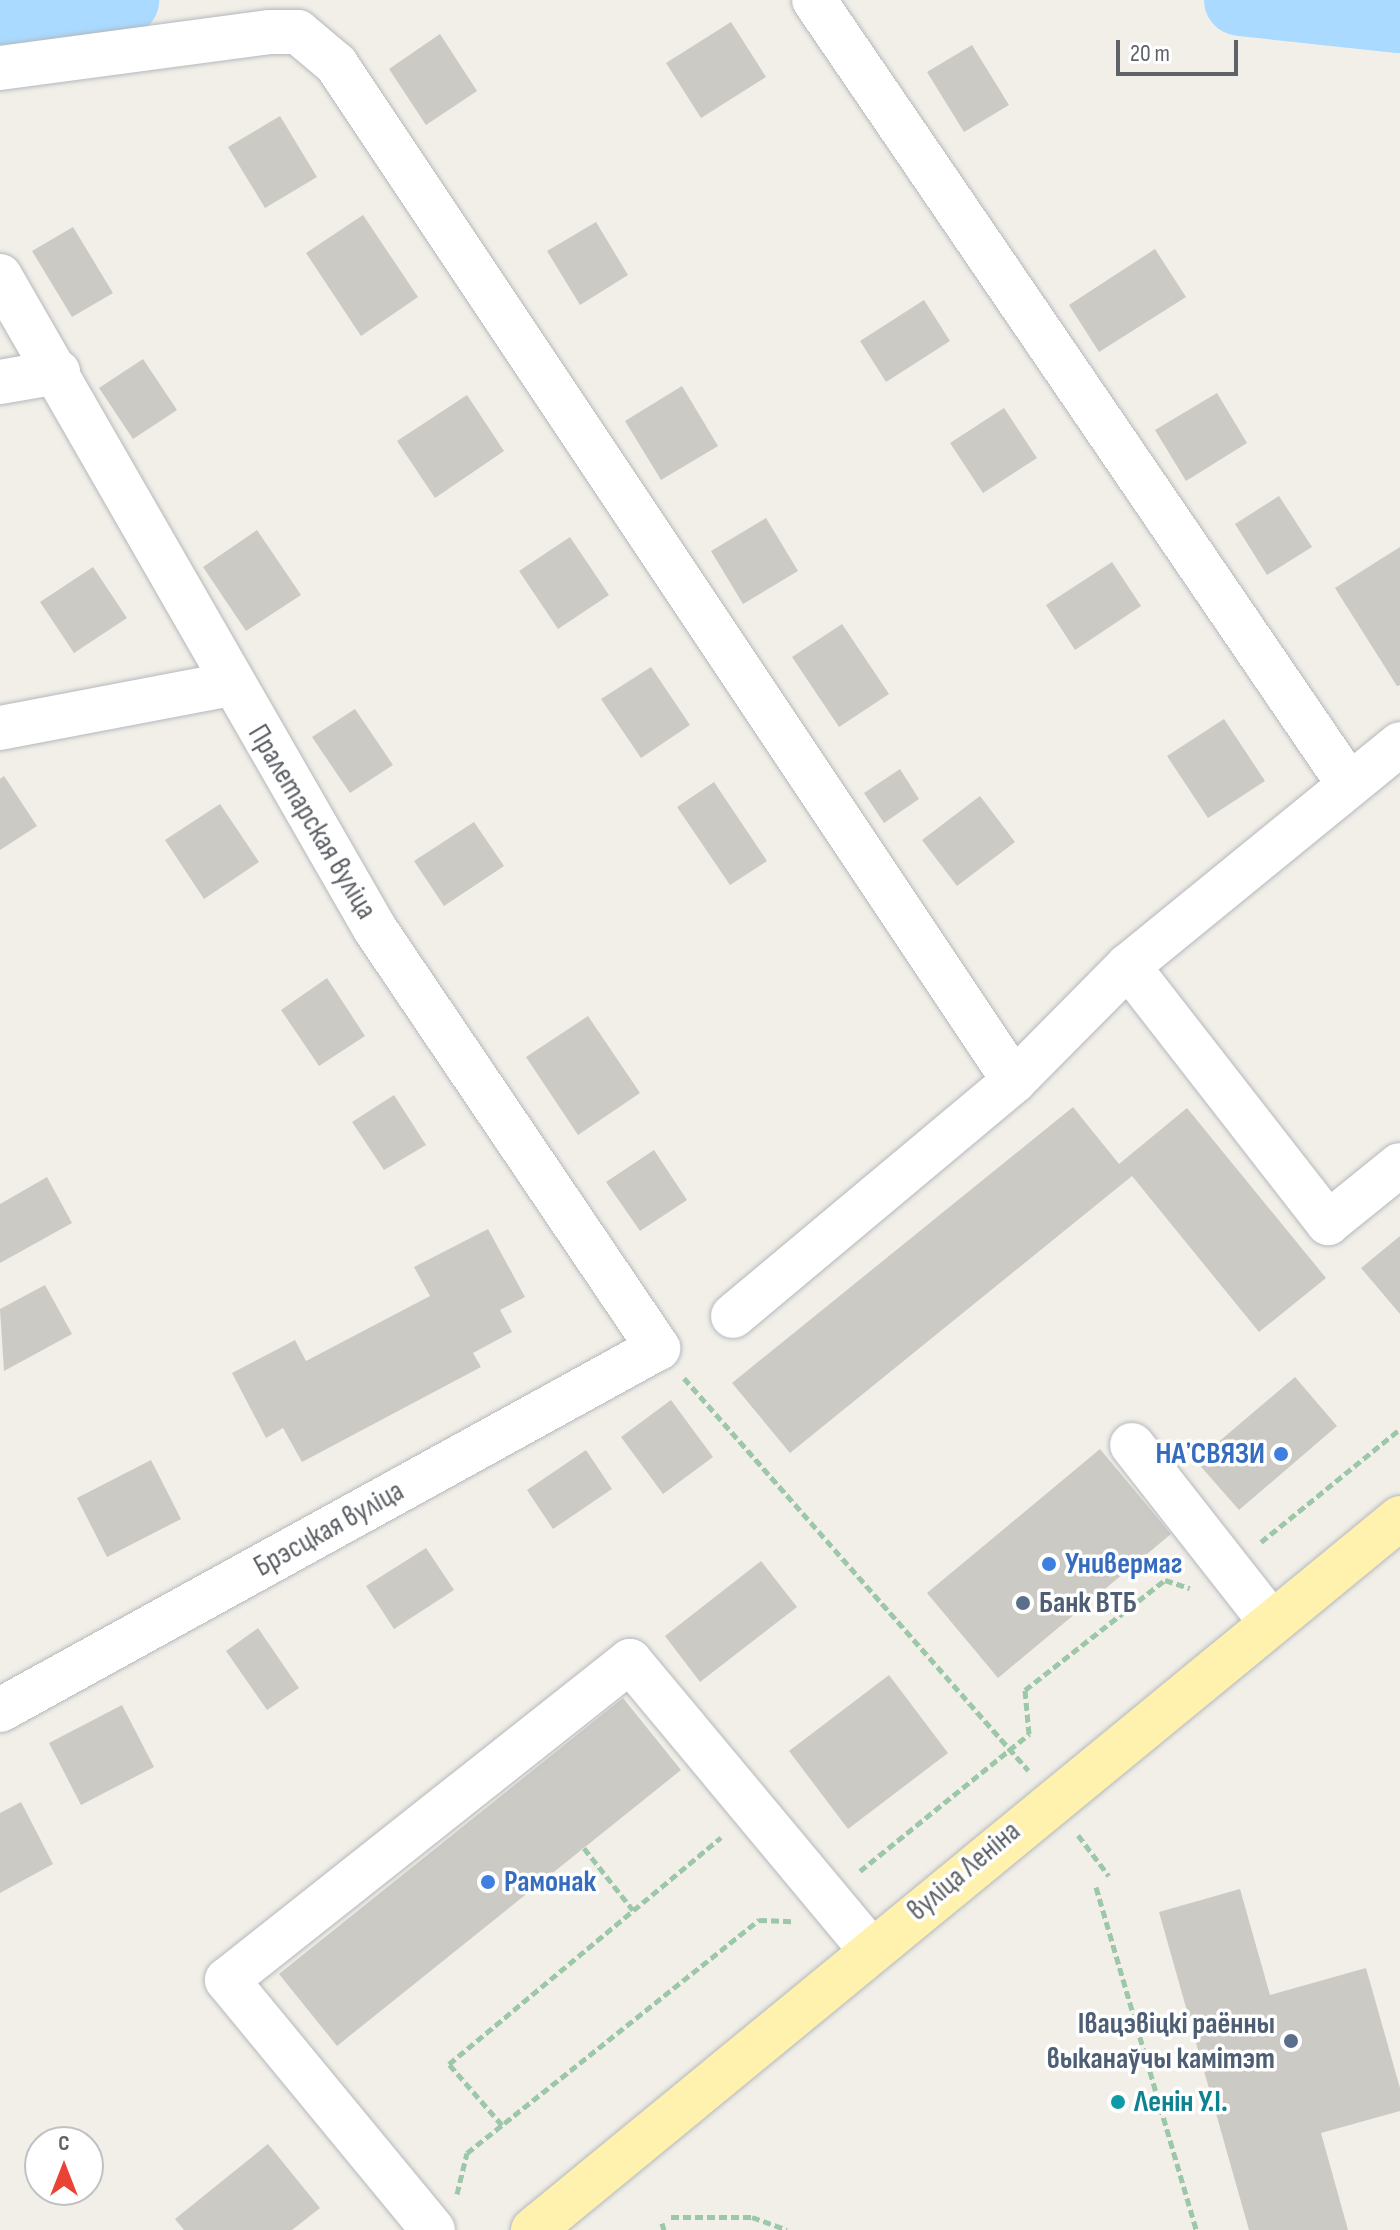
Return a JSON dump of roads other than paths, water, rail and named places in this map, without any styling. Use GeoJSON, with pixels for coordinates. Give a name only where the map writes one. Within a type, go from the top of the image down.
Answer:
{"type":"FeatureCollection","features":[{"type":"Feature","properties":{"kind":"main road","name":"вуліца Леніна"},"geometry":{"type":"LineString","coordinates":[[533,2230],[870,1949],[1400,1518]]}},
{"type":"Feature","properties":{"kind":"street"},"geometry":{"type":"LineString","coordinates":[[814,0],[1348,783]]}},
{"type":"Feature","properties":{"kind":"street"},"geometry":{"type":"LineString","coordinates":[[0,68],[269,32],[298,32],[336,64],[1014,1081]]}},
{"type":"Feature","properties":{"kind":"street","name":"Пралетарская вуліца"},"geometry":{"type":"LineString","coordinates":[[0,276],[58,372],[230,684],[375,929],[658,1348]]}},
{"type":"Feature","properties":{"kind":"street"},"geometry":{"type":"LineString","coordinates":[[0,382],[58,372]]}},
{"type":"Feature","properties":{"kind":"street"},"geometry":{"type":"LineString","coordinates":[[0,728],[230,684]]}},
{"type":"Feature","properties":{"kind":"street"},"geometry":{"type":"LineString","coordinates":[[733,1316],[1014,1081],[1128,966],[1348,783],[1400,744]]}},
{"type":"Feature","properties":{"kind":"street"},"geometry":{"type":"LineString","coordinates":[[1128,966],[1328,1223],[1400,1165]]}},
{"type":"Feature","properties":{"kind":"street","name":"Брэсцкая вуліца"},"geometry":{"type":"LineString","coordinates":[[0,1710],[658,1348]]}},
{"type":"Feature","properties":{"kind":"street"},"geometry":{"type":"LineString","coordinates":[[1132,1445],[1271,1622]]}},
{"type":"Feature","properties":{"kind":"street"},"geometry":{"type":"LineString","coordinates":[[429,2225],[227,1980],[630,1661],[870,1949]]}},
{"type":"Feature","properties":{"kind":"waterway"},"geometry":{"type":"LineString","coordinates":[[0,13],[123,0]]}},
{"type":"Feature","properties":{"kind":"waterway"},"geometry":{"type":"LineString","coordinates":[[1240,0],[1400,17]]}},
{"type":"Feature","properties":{"kind":"place","name":"НАʼСВЯЗИ"},"geometry":{"type":"Point","coordinates":[1281,1454]}},
{"type":"Feature","properties":{"kind":"place","name":"Универмаг"},"geometry":{"type":"Point","coordinates":[1049,1564]}},
{"type":"Feature","properties":{"kind":"place","name":"Банк ВТБ"},"geometry":{"type":"Point","coordinates":[1023,1603]}},
{"type":"Feature","properties":{"kind":"place","name":"Рамонак"},"geometry":{"type":"Point","coordinates":[488,1882]}},
{"type":"Feature","properties":{"kind":"place","name":"Івацэвіцкі раённы выканаўчы камітэт"},"geometry":{"type":"Point","coordinates":[1291,2041]}},
{"type":"Feature","properties":{"kind":"place","name":"Ленін У.І."},"geometry":{"type":"Point","coordinates":[1118,2102]}}]}
